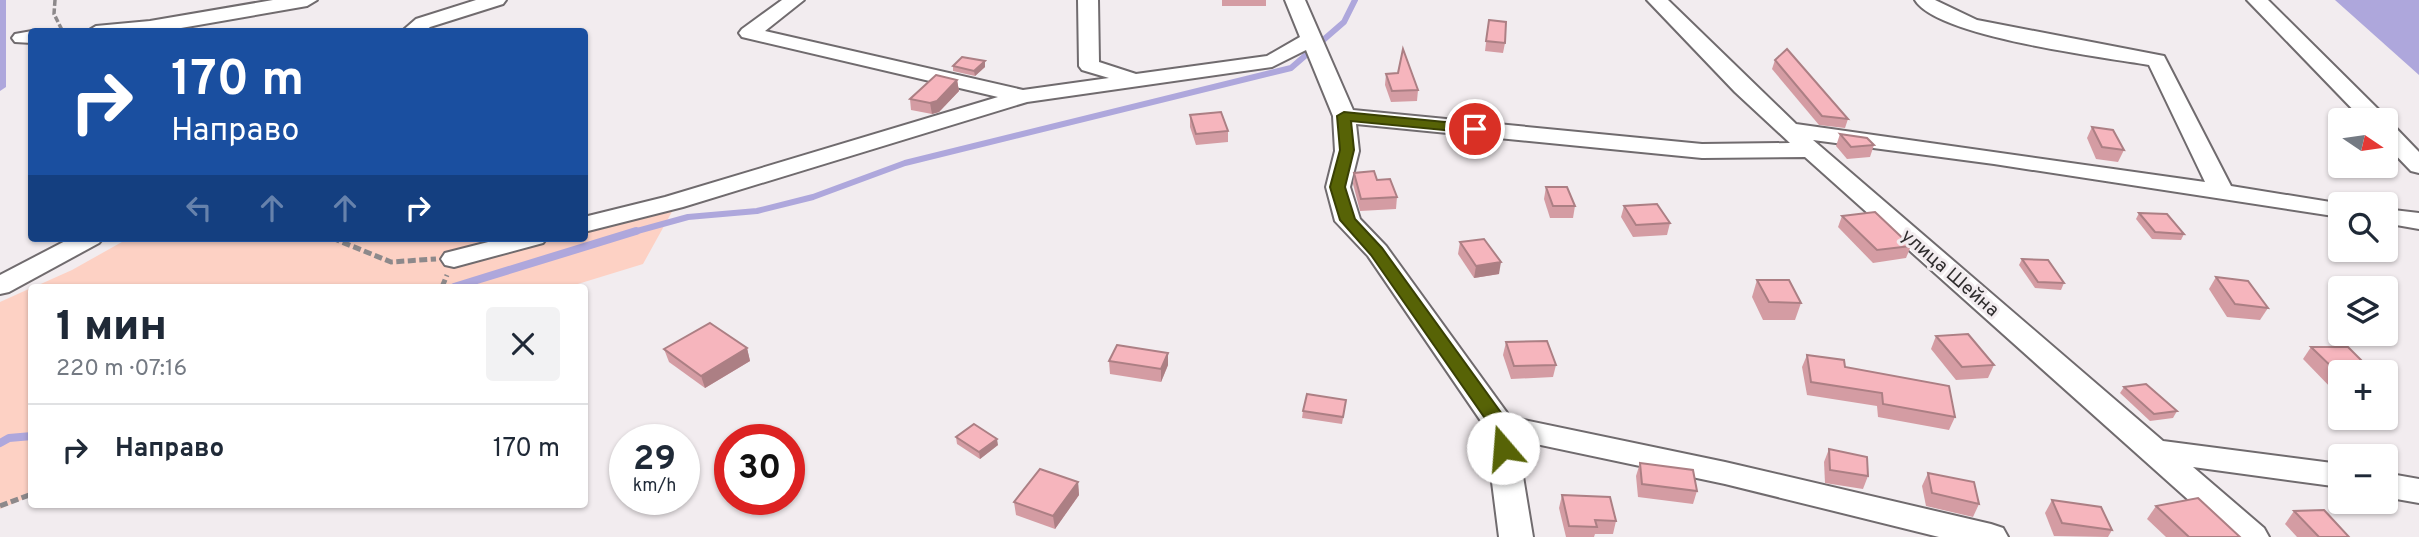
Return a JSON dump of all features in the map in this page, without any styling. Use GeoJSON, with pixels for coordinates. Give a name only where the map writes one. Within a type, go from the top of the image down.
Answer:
{"type":"FeatureCollection","features":[{"type":"Feature","properties":{"kind":"street"},"geometry":{"type":"LineString","coordinates":[[139,28],[307,0]]}},
{"type":"Feature","properties":{"kind":"street"},"geometry":{"type":"LineString","coordinates":[[417,27],[424,0]]}},
{"type":"Feature","properties":{"kind":"street"},"geometry":{"type":"LineString","coordinates":[[417,27],[496,0]]}},
{"type":"Feature","properties":{"kind":"street"},"geometry":{"type":"LineString","coordinates":[[794,0],[750,33],[1024,96]]}},
{"type":"Feature","properties":{"kind":"street"},"geometry":{"type":"LineString","coordinates":[[1088,0],[1089,66],[1138,79]]}},
{"type":"Feature","properties":{"kind":"street"},"geometry":{"type":"LineString","coordinates":[[1295,0],[1344,116],[1347,150],[1338,187],[1348,220],[1377,251],[1500,426],[1516,537]]}},
{"type":"Feature","properties":{"kind":"street","name":"улица Шейна"},"geometry":{"type":"LineString","coordinates":[[1657,0],[1811,150],[2252,537]]}},
{"type":"Feature","properties":{"kind":"street"},"geometry":{"type":"LineString","coordinates":[[1925,0],[1928,5],[1971,25],[2157,60],[2222,193]]}},
{"type":"Feature","properties":{"kind":"street"},"geometry":{"type":"LineString","coordinates":[[2257,0],[2364,108]]}},
{"type":"Feature","properties":{"kind":"street"},"geometry":{"type":"LineString","coordinates":[[588,224],[674,202],[1024,96],[1272,61],[1313,38]]}},
{"type":"Feature","properties":{"kind":"street"},"geometry":{"type":"LineString","coordinates":[[1344,116],[1702,151],[1811,150]]}},
{"type":"Feature","properties":{"kind":"street"},"geometry":{"type":"LineString","coordinates":[[1791,131],[1981,155],[2328,208]]}},
{"type":"Feature","properties":{"kind":"street"},"geometry":{"type":"LineString","coordinates":[[2398,144],[2419,166]]}},
{"type":"Feature","properties":{"kind":"street"},"geometry":{"type":"LineString","coordinates":[[2398,218],[2419,220]]}},
{"type":"Feature","properties":{"kind":"street"},"geometry":{"type":"LineString","coordinates":[[0,286],[82,242]]}},
{"type":"Feature","properties":{"kind":"street"},"geometry":{"type":"LineString","coordinates":[[454,258],[518,242]]}},
{"type":"Feature","properties":{"kind":"street"},"geometry":{"type":"LineString","coordinates":[[1500,426],[1725,473],[1991,537]]}},
{"type":"Feature","properties":{"kind":"street"},"geometry":{"type":"LineString","coordinates":[[2154,451],[2328,474]]}},
{"type":"Feature","properties":{"kind":"street"},"geometry":{"type":"LineString","coordinates":[[2398,488],[2419,492]]}},
{"type":"Feature","properties":{"kind":"path"},"geometry":{"type":"LineString","coordinates":[[55,0],[54,14],[61,28]]}},
{"type":"Feature","properties":{"kind":"path"},"geometry":{"type":"LineString","coordinates":[[342,242],[391,262],[454,258]]}},
{"type":"Feature","properties":{"kind":"path"},"geometry":{"type":"LineString","coordinates":[[0,506],[28,496]]}},
{"type":"Feature","properties":{"kind":"shaded area"},"geometry":{"type":"Polygon","coordinates":[[[0,0],[6,0],[6,87],[0,91],[0,0]]]}},
{"type":"Feature","properties":{"kind":"shaded area"},"geometry":{"type":"Polygon","coordinates":[[[2335,0],[2419,0],[2419,75],[2335,0]]]}},
{"type":"Feature","properties":{"kind":"shaded area"},"geometry":{"type":"Polygon","coordinates":[[[679,199],[643,264],[578,284],[41,284],[122,242],[588,242],[588,215],[679,199]]]}},
{"type":"Feature","properties":{"kind":"shaded area"},"geometry":{"type":"Polygon","coordinates":[[[28,289],[28,497],[0,509],[0,302],[28,289]]]}},
{"type":"Feature","properties":{"kind":"building"},"geometry":{"type":"Polygon","coordinates":[[[1489,20],[1506,22],[1505,43],[1486,41],[1489,20]]]}},
{"type":"Feature","properties":{"kind":"building"},"geometry":{"type":"Polygon","coordinates":[[[1403,49],[1418,90],[1392,91],[1386,74],[1398,73],[1403,49]]]}},
{"type":"Feature","properties":{"kind":"building"},"geometry":{"type":"Polygon","coordinates":[[[1787,49],[1848,119],[1822,116],[1775,60],[1787,49]]]}},
{"type":"Feature","properties":{"kind":"building"},"geometry":{"type":"Polygon","coordinates":[[[962,57],[985,61],[974,71],[953,66],[962,57]]]}},
{"type":"Feature","properties":{"kind":"building"},"geometry":{"type":"Polygon","coordinates":[[[936,75],[957,80],[937,101],[930,103],[910,99],[936,75]]]}},
{"type":"Feature","properties":{"kind":"building"},"geometry":{"type":"Polygon","coordinates":[[[1221,112],[1228,131],[1196,134],[1190,115],[1221,112]]]}},
{"type":"Feature","properties":{"kind":"building"},"geometry":{"type":"Polygon","coordinates":[[[2092,127],[2113,130],[2124,150],[2102,147],[2092,127]]]}},
{"type":"Feature","properties":{"kind":"building"},"geometry":{"type":"Polygon","coordinates":[[[1840,134],[1867,138],[1874,145],[1851,147],[1840,134]]]}},
{"type":"Feature","properties":{"kind":"building"},"geometry":{"type":"Polygon","coordinates":[[[1374,171],[1377,180],[1390,179],[1397,197],[1361,199],[1354,173],[1374,171]]]}},
{"type":"Feature","properties":{"kind":"building"},"geometry":{"type":"Polygon","coordinates":[[[1546,187],[1567,187],[1575,206],[1553,206],[1546,187]]]}},
{"type":"Feature","properties":{"kind":"building"},"geometry":{"type":"Polygon","coordinates":[[[1657,204],[1670,223],[1636,225],[1624,206],[1657,204]]]}},
{"type":"Feature","properties":{"kind":"building"},"geometry":{"type":"Polygon","coordinates":[[[1875,212],[1911,246],[1877,250],[1842,216],[1875,212]]]}},
{"type":"Feature","properties":{"kind":"building"},"geometry":{"type":"Polygon","coordinates":[[[2139,213],[2167,214],[2184,234],[2155,232],[2139,213]]]}},
{"type":"Feature","properties":{"kind":"building"},"geometry":{"type":"Polygon","coordinates":[[[1484,239],[1501,262],[1476,266],[1460,242],[1484,239]]]}},
{"type":"Feature","properties":{"kind":"building"},"geometry":{"type":"Polygon","coordinates":[[[2022,259],[2048,260],[2064,283],[2038,282],[2022,259]]]}},
{"type":"Feature","properties":{"kind":"building"},"geometry":{"type":"Polygon","coordinates":[[[2216,277],[2248,281],[2268,308],[2235,304],[2216,277]]]}},
{"type":"Feature","properties":{"kind":"building"},"geometry":{"type":"Polygon","coordinates":[[[1757,280],[1789,280],[1801,303],[1769,302],[1757,280]]]}},
{"type":"Feature","properties":{"kind":"building"},"geometry":{"type":"Polygon","coordinates":[[[710,323],[747,348],[701,376],[664,349],[710,323]]]}},
{"type":"Feature","properties":{"kind":"building"},"geometry":{"type":"Polygon","coordinates":[[[1968,334],[1994,365],[1962,367],[1936,336],[1968,334]]]}},
{"type":"Feature","properties":{"kind":"building"},"geometry":{"type":"Polygon","coordinates":[[[1547,341],[1556,365],[1514,366],[1506,342],[1547,341]]]}},
{"type":"Feature","properties":{"kind":"building"},"geometry":{"type":"Polygon","coordinates":[[[1117,345],[1168,353],[1161,369],[1109,361],[1117,345]]]}},
{"type":"Feature","properties":{"kind":"building"},"geometry":{"type":"Polygon","coordinates":[[[2311,347],[2348,347],[2361,360],[2328,360],[2328,363],[2311,347]]]}},
{"type":"Feature","properties":{"kind":"building"},"geometry":{"type":"Polygon","coordinates":[[[1807,355],[1844,360],[1845,367],[1949,386],[1955,417],[1883,404],[1882,393],[1811,382],[1807,355]]]}},
{"type":"Feature","properties":{"kind":"building"},"geometry":{"type":"Polygon","coordinates":[[[2146,384],[2177,411],[2154,414],[2124,387],[2146,384]]]}},
{"type":"Feature","properties":{"kind":"building"},"geometry":{"type":"Polygon","coordinates":[[[1307,394],[1346,400],[1343,417],[1303,411],[1307,394]]]}},
{"type":"Feature","properties":{"kind":"building"},"geometry":{"type":"Polygon","coordinates":[[[974,424],[997,439],[979,452],[956,437],[974,424]]]}},
{"type":"Feature","properties":{"kind":"building"},"geometry":{"type":"Polygon","coordinates":[[[1829,449],[1867,457],[1868,476],[1830,470],[1829,449]]]}},
{"type":"Feature","properties":{"kind":"building"},"geometry":{"type":"Polygon","coordinates":[[[1640,463],[1693,470],[1697,491],[1642,484],[1640,463]]]}},
{"type":"Feature","properties":{"kind":"building"},"geometry":{"type":"Polygon","coordinates":[[[1040,469],[1078,482],[1053,516],[1014,502],[1040,469]]]}},
{"type":"Feature","properties":{"kind":"building"},"geometry":{"type":"Polygon","coordinates":[[[1928,473],[1974,482],[1979,504],[1932,493],[1928,473]]]}},
{"type":"Feature","properties":{"kind":"building"},"geometry":{"type":"Polygon","coordinates":[[[1562,495],[1610,497],[1616,521],[1595,520],[1597,527],[1569,526],[1562,495]]]}},
{"type":"Feature","properties":{"kind":"building"},"geometry":{"type":"Polygon","coordinates":[[[2198,498],[2240,537],[2189,537],[2156,506],[2198,498]]]}},
{"type":"Feature","properties":{"kind":"building"},"geometry":{"type":"Polygon","coordinates":[[[2052,500],[2101,507],[2112,530],[2062,523],[2052,500]]]}},
{"type":"Feature","properties":{"kind":"building"},"geometry":{"type":"Polygon","coordinates":[[[2324,510],[2349,537],[2319,537],[2294,511],[2324,510]]]}},
{"type":"Feature","properties":{"kind":"waterway"},"geometry":{"type":"LineString","coordinates":[[630,233],[688,217],[757,211],[813,197],[905,163],[1291,68],[1344,22],[1355,0]]}},
{"type":"Feature","properties":{"kind":"waterway"},"geometry":{"type":"LineString","coordinates":[[464,284],[636,231]]}},
{"type":"Feature","properties":{"kind":"waterway"},"geometry":{"type":"LineString","coordinates":[[0,443],[9,438],[28,436]]}},
{"type":"Feature","properties":{"kind":"route"},"geometry":{"type":"LineString","coordinates":[[1475,129],[1344,116],[1347,150],[1338,187],[1348,220],[1377,251],[1500,426],[1503,448]]}}]}
